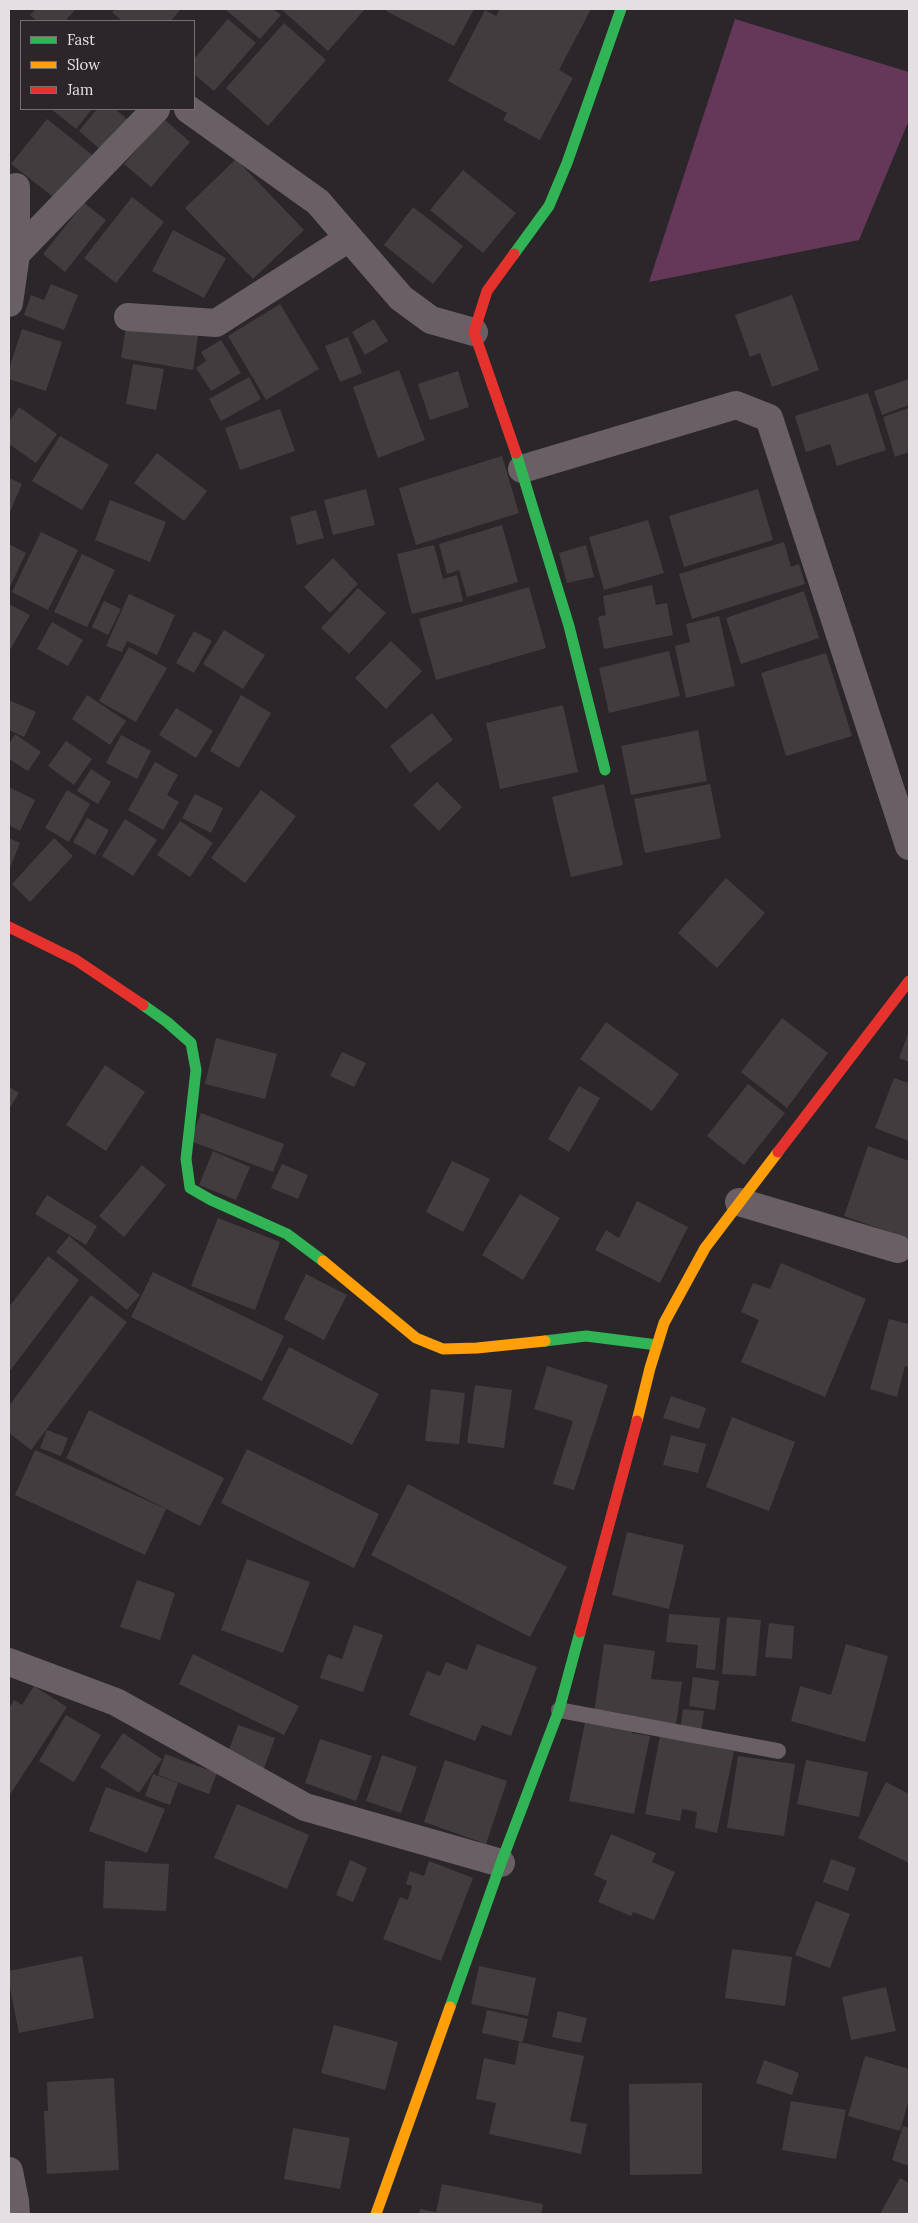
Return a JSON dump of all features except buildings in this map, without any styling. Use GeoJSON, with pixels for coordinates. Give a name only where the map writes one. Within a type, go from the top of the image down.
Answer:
{"type":"FeatureCollection","features":[{"type":"Feature","properties":{"kind":"street"},"geometry":{"type":"LineString","coordinates":[[605,770],[569,626],[522,469],[474,332],[487,292],[549,206],[567,163],[621,9]]}},
{"type":"Feature","properties":{"kind":"street"},"geometry":{"type":"LineString","coordinates":[[16,254],[155,110]]}},
{"type":"Feature","properties":{"kind":"street"},"geometry":{"type":"LineString","coordinates":[[189,110],[318,202],[401,298],[431,320],[474,332]]}},
{"type":"Feature","properties":{"kind":"street"},"geometry":{"type":"LineString","coordinates":[[9,303],[16,254],[16,187]]}},
{"type":"Feature","properties":{"kind":"street"},"geometry":{"type":"LineString","coordinates":[[128,317],[216,323],[349,238]]}},
{"type":"Feature","properties":{"kind":"street"},"geometry":{"type":"LineString","coordinates":[[522,469],[736,404],[769,418],[909,846]]}},
{"type":"Feature","properties":{"kind":"street"},"geometry":{"type":"LineString","coordinates":[[9,927],[76,960],[167,1022],[191,1043],[196,1070],[186,1158],[190,1188],[211,1200],[287,1234],[333,1268],[416,1338],[443,1350],[586,1336],[657,1345]]}},
{"type":"Feature","properties":{"kind":"street"},"geometry":{"type":"LineString","coordinates":[[376,2214],[559,1710],[664,1324],[705,1248],[739,1202],[905,993]]}},
{"type":"Feature","properties":{"kind":"street"},"geometry":{"type":"LineString","coordinates":[[739,1202],[898,1249]]}},
{"type":"Feature","properties":{"kind":"street"},"geometry":{"type":"LineString","coordinates":[[9,1662],[116,1702],[305,1808],[502,1863]]}},
{"type":"Feature","properties":{"kind":"street"},"geometry":{"type":"LineString","coordinates":[[9,2171],[16,2214]]}},
{"type":"Feature","properties":{"kind":"lane"},"geometry":{"type":"LineString","coordinates":[[559,1710],[778,1752]]}},
{"type":"Feature","properties":{"kind":"shaded area"},"geometry":{"type":"Polygon","coordinates":[[[735,19],[909,72],[909,120],[859,240],[649,282],[735,19]]]}},
{"type":"Feature","properties":{"kind":"traffic: fast"},"geometry":{"type":"LineString","coordinates":[[514,254],[549,206],[567,163],[621,9]]}},
{"type":"Feature","properties":{"kind":"traffic: fast"},"geometry":{"type":"LineString","coordinates":[[516,453],[569,626],[605,770]]}},
{"type":"Feature","properties":{"kind":"traffic: fast"},"geometry":{"type":"LineString","coordinates":[[143,1005],[167,1022],[191,1043],[196,1070],[186,1159],[190,1188],[211,1200],[287,1234],[323,1261]]}},
{"type":"Feature","properties":{"kind":"traffic: fast"},"geometry":{"type":"LineString","coordinates":[[545,1341],[586,1336],[657,1345]]}},
{"type":"Feature","properties":{"kind":"traffic: fast"},"geometry":{"type":"LineString","coordinates":[[450,2007],[501,1863],[559,1710],[580,1632]]}},
{"type":"Feature","properties":{"kind":"traffic: slow"},"geometry":{"type":"LineString","coordinates":[[637,1421],[650,1368],[664,1323],[705,1248],[778,1152]]}},
{"type":"Feature","properties":{"kind":"traffic: slow"},"geometry":{"type":"LineString","coordinates":[[323,1261],[416,1338],[443,1349],[477,1348],[545,1341]]}},
{"type":"Feature","properties":{"kind":"traffic: slow"},"geometry":{"type":"LineString","coordinates":[[376,2214],[450,2007]]}},
{"type":"Feature","properties":{"kind":"traffic: jam"},"geometry":{"type":"LineString","coordinates":[[514,254],[487,291],[474,332],[516,453]]}},
{"type":"Feature","properties":{"kind":"traffic: jam"},"geometry":{"type":"LineString","coordinates":[[9,927],[76,960],[143,1005]]}},
{"type":"Feature","properties":{"kind":"traffic: jam"},"geometry":{"type":"LineString","coordinates":[[778,1152],[909,981]]}},
{"type":"Feature","properties":{"kind":"traffic: jam"},"geometry":{"type":"LineString","coordinates":[[580,1632],[637,1421]]}}]}
